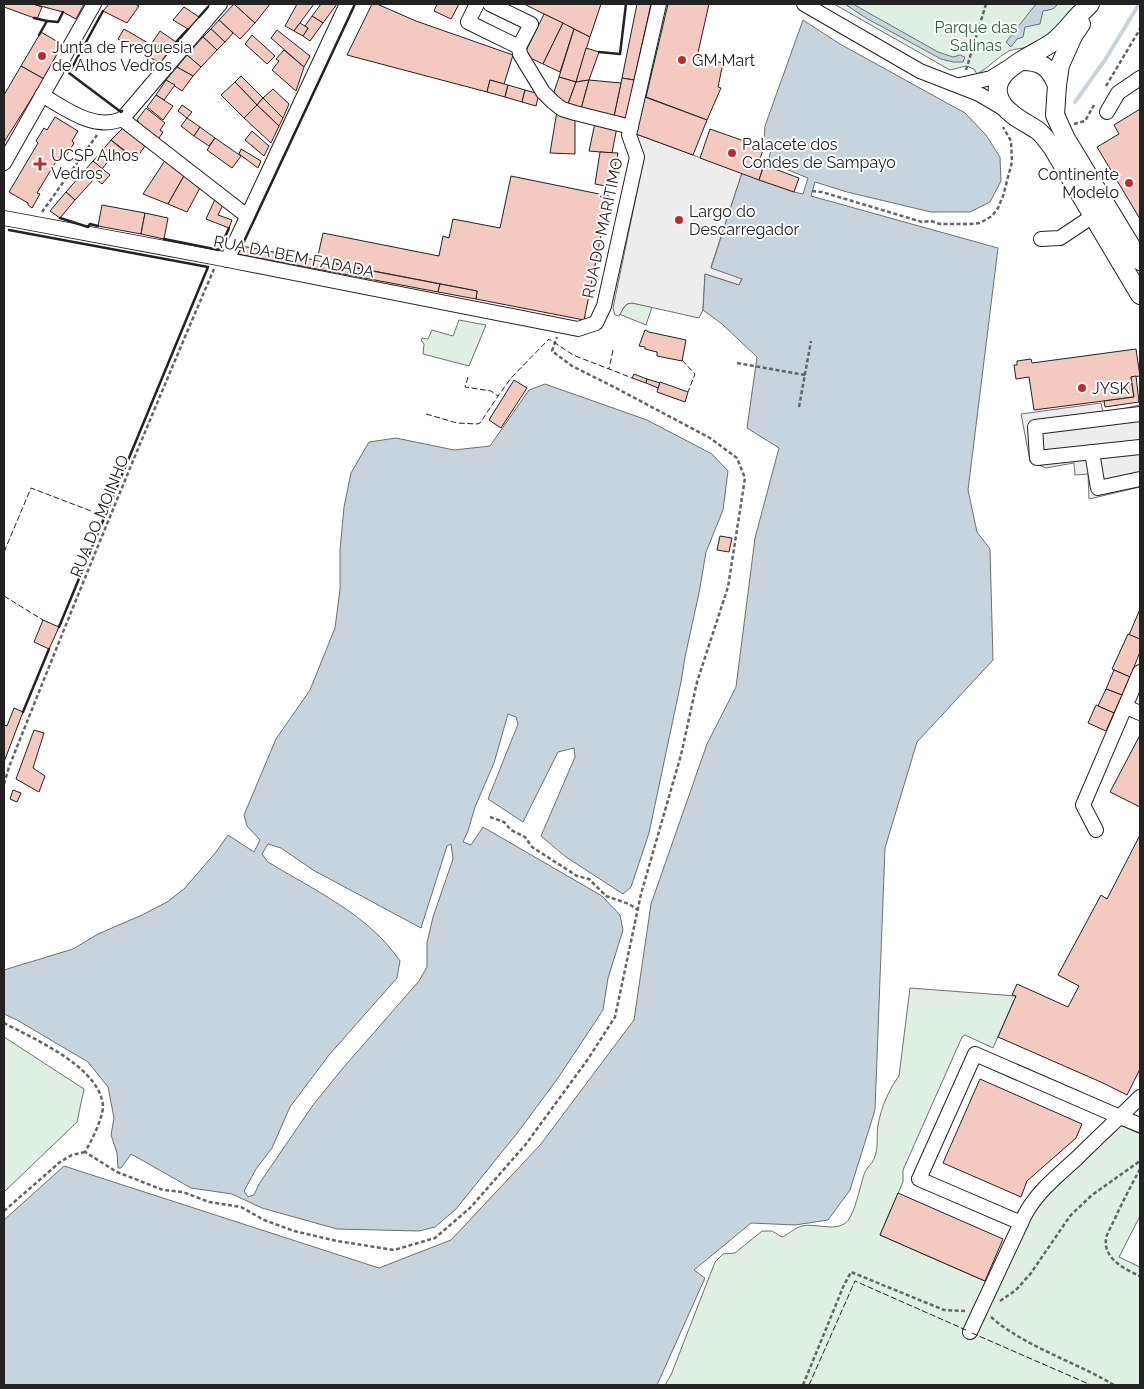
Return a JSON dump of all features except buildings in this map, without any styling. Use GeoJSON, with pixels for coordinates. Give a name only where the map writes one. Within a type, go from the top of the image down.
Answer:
{"type":"FeatureCollection","features":[{"type":"Feature","properties":{"kind":"main road"},"geometry":{"type":"LineString","coordinates":[[1088,7],[1054,41],[1017,63],[1000,79],[998,87],[1002,104],[1011,120],[1038,131],[1052,147],[1140,295]]}},
{"type":"Feature","properties":{"kind":"main road"},"geometry":{"type":"LineString","coordinates":[[1088,7],[1084,20],[1073,36],[1060,65],[1056,115],[1060,128],[1140,261]]}},
{"type":"Feature","properties":{"kind":"main road"},"geometry":{"type":"LineString","coordinates":[[1011,120],[1036,119],[1045,114],[1052,107],[1057,89],[1052,73],[1044,66],[1032,61],[1017,63]]}},
{"type":"Feature","properties":{"kind":"street"},"geometry":{"type":"LineString","coordinates":[[4,163],[94,4]]}},
{"type":"Feature","properties":{"kind":"street"},"geometry":{"type":"LineString","coordinates":[[42,95],[73,113],[97,123],[115,122],[122,119],[220,4]]}},
{"type":"Feature","properties":{"kind":"street"},"geometry":{"type":"LineString","coordinates":[[223,259],[247,216],[347,4]]}},
{"type":"Feature","properties":{"kind":"street"},"geometry":{"type":"LineString","coordinates":[[477,4],[468,22],[519,46]]}},
{"type":"Feature","properties":{"kind":"street"},"geometry":{"type":"LineString","coordinates":[[490,4],[531,24],[519,46],[520,54],[543,92],[553,102],[562,109],[631,127]]}},
{"type":"Feature","properties":{"kind":"street","name":"RUA DO MARÍTIMO"},"geometry":{"type":"LineString","coordinates":[[578,329],[596,323],[604,306],[637,157],[629,135],[659,4]]}},
{"type":"Feature","properties":{"kind":"street"},"geometry":{"type":"LineString","coordinates":[[804,4],[920,71],[940,80],[960,85],[990,99],[1011,120]]}},
{"type":"Feature","properties":{"kind":"street"},"geometry":{"type":"LineString","coordinates":[[960,85],[991,78],[1017,63]]}},
{"type":"Feature","properties":{"kind":"street"},"geometry":{"type":"LineString","coordinates":[[1107,112],[1118,93],[1140,78]]}},
{"type":"Feature","properties":{"kind":"street"},"geometry":{"type":"LineString","coordinates":[[122,119],[247,216]]}},
{"type":"Feature","properties":{"kind":"street"},"geometry":{"type":"LineString","coordinates":[[1040,239],[1060,238],[1094,216]]}},
{"type":"Feature","properties":{"kind":"street","name":"RUA DA BEM FADADA"},"geometry":{"type":"LineString","coordinates":[[4,218],[578,329]]}},
{"type":"Feature","properties":{"kind":"street"},"geometry":{"type":"LineString","coordinates":[[1125,235],[1140,252]]}},
{"type":"Feature","properties":{"kind":"street"},"geometry":{"type":"LineString","coordinates":[[1140,414],[1035,427],[1037,458],[1140,447]]}},
{"type":"Feature","properties":{"kind":"street"},"geometry":{"type":"LineString","coordinates":[[1092,452],[1098,488],[1140,479]]}},
{"type":"Feature","properties":{"kind":"street"},"geometry":{"type":"LineString","coordinates":[[1096,830],[1084,805],[1140,672]]}},
{"type":"Feature","properties":{"kind":"street"},"geometry":{"type":"LineString","coordinates":[[1126,707],[1140,713]]}},
{"type":"Feature","properties":{"kind":"street"},"geometry":{"type":"LineString","coordinates":[[1020,1223],[919,1179],[975,1054],[1140,1125]]}},
{"type":"Feature","properties":{"kind":"street"},"geometry":{"type":"LineString","coordinates":[[970,1332],[1030,1204],[1043,1189],[1140,1098]]}},
{"type":"Feature","properties":{"kind":"path"},"geometry":{"type":"LineString","coordinates":[[960,85],[969,64],[986,4]]}},
{"type":"Feature","properties":{"kind":"path"},"geometry":{"type":"LineString","coordinates":[[1105,88],[1140,29]]}},
{"type":"Feature","properties":{"kind":"path"},"geometry":{"type":"LineString","coordinates":[[1060,128],[1085,121],[1095,104]]}},
{"type":"Feature","properties":{"kind":"path"},"geometry":{"type":"LineString","coordinates":[[812,191],[822,192],[922,222],[931,221],[940,224],[980,223],[992,216],[998,208],[1010,171],[1012,162],[1011,120]]}},
{"type":"Feature","properties":{"kind":"path"},"geometry":{"type":"LineString","coordinates":[[34,223],[105,122]]}},
{"type":"Feature","properties":{"kind":"path","name":"RUA DO MOINHO"},"geometry":{"type":"LineString","coordinates":[[4,784],[46,674],[166,381],[223,259]]}},
{"type":"Feature","properties":{"kind":"path"},"geometry":{"type":"LineString","coordinates":[[4,1210],[60,1162],[72,1154],[85,1152],[117,1172],[163,1190],[183,1192],[209,1202],[241,1207],[264,1220],[294,1231],[337,1241],[394,1250],[435,1238],[472,1207],[526,1144],[588,1059],[614,1017],[638,910],[681,755],[697,682],[728,587],[745,478],[737,458],[710,438],[572,366],[552,351],[560,326]]}},
{"type":"Feature","properties":{"kind":"path"},"geometry":{"type":"LineString","coordinates":[[799,407],[811,341]]}},
{"type":"Feature","properties":{"kind":"path"},"geometry":{"type":"LineString","coordinates":[[737,363],[805,375]]}},
{"type":"Feature","properties":{"kind":"path"},"geometry":{"type":"LineString","coordinates":[[490,817],[504,822],[511,830],[526,838],[532,848],[577,876],[588,878],[606,896],[629,904],[638,910]]}},
{"type":"Feature","properties":{"kind":"path"},"geometry":{"type":"LineString","coordinates":[[4,1023],[58,1052],[82,1070],[99,1090],[103,1107],[94,1138],[85,1152]]}},
{"type":"Feature","properties":{"kind":"path"},"geometry":{"type":"LineString","coordinates":[[803,1385],[844,1284],[852,1272],[944,1310],[969,1312],[995,1303],[1016,1290],[1038,1264],[1070,1216],[1092,1195],[1140,1161]]}},
{"type":"Feature","properties":{"kind":"path"},"geometry":{"type":"LineString","coordinates":[[1140,1169],[1121,1205],[1106,1241],[1108,1253],[1112,1258],[1124,1268],[1140,1276]]}},
{"type":"Feature","properties":{"kind":"path"},"geometry":{"type":"LineString","coordinates":[[981,1307],[1001,1326],[1026,1341],[1114,1385]]}},
{"type":"Feature","properties":{"kind":"green space","name":"Parque das Salinas"},"geometry":{"type":"Polygon","coordinates":[[[834,4],[1077,4],[1045,39],[1026,48],[1009,51],[977,74],[974,69],[966,66],[950,70],[834,4]]]}},
{"type":"Feature","properties":{"kind":"green space"},"geometry":{"type":"Polygon","coordinates":[[[632,303],[652,307],[646,325],[619,314],[627,304],[632,303]]]}},
{"type":"Feature","properties":{"kind":"green space"},"geometry":{"type":"Polygon","coordinates":[[[459,320],[486,325],[469,366],[423,354],[424,344],[421,340],[422,338],[428,339],[432,330],[453,336],[459,320]]]}},
{"type":"Feature","properties":{"kind":"green space"},"geometry":{"type":"Polygon","coordinates":[[[910,988],[1016,996],[993,1048],[965,1035],[962,1037],[903,1170],[903,1182],[880,1235],[996,1286],[1030,1219],[1047,1196],[1121,1125],[1140,1134],[1140,1216],[1119,1257],[1140,1267],[1140,1385],[665,1385],[671,1375],[715,1262],[723,1254],[735,1253],[762,1231],[772,1231],[782,1237],[802,1226],[834,1227],[848,1221],[865,1172],[876,1155],[878,1125],[883,1105],[899,1076],[910,988]]]}},
{"type":"Feature","properties":{"kind":"green space"},"geometry":{"type":"Polygon","coordinates":[[[4,1037],[84,1089],[77,1122],[4,1192],[4,1037]]]}},
{"type":"Feature","properties":{"kind":"shaded area"},"geometry":{"type":"Polygon","coordinates":[[[845,4],[853,4],[938,52],[953,57],[960,55],[965,57],[963,62],[941,59],[866,18],[845,4]]]}},
{"type":"Feature","properties":{"kind":"shaded area"},"geometry":{"type":"Polygon","coordinates":[[[1036,4],[1058,4],[1053,9],[1043,11],[1040,24],[1025,27],[1023,37],[1017,39],[1011,47],[1006,42],[1036,4]]]}},
{"type":"Feature","properties":{"kind":"shaded area"},"geometry":{"type":"Polygon","coordinates":[[[803,20],[840,44],[965,113],[986,135],[1000,157],[1001,181],[990,202],[970,212],[931,212],[847,192],[815,182],[811,196],[998,248],[968,490],[977,532],[990,549],[993,660],[917,742],[885,848],[875,1110],[850,1190],[828,1220],[795,1225],[751,1223],[694,1270],[705,1278],[657,1385],[4,1385],[4,1220],[64,1166],[379,1268],[451,1240],[541,1144],[634,1020],[651,904],[707,744],[736,687],[755,538],[779,448],[747,428],[757,357],[722,324],[703,310],[705,274],[739,285],[742,279],[711,268],[742,173],[803,194],[808,178],[768,162],[771,150],[764,140],[765,126],[803,20]]]}},
{"type":"Feature","properties":{"kind":"shaded area","name":"Largo do Descarregador"},"geometry":{"type":"Polygon","coordinates":[[[636,134],[742,173],[711,267],[742,278],[739,285],[705,274],[703,310],[699,318],[632,303],[624,307],[619,316],[615,315],[613,308],[644,158],[634,142],[636,134]]]}},
{"type":"Feature","properties":{"kind":"shaded area"},"geometry":{"type":"Polygon","coordinates":[[[545,384],[647,420],[712,454],[728,471],[723,510],[706,552],[649,833],[631,887],[623,894],[566,857],[541,836],[575,757],[574,748],[558,752],[523,822],[488,799],[518,724],[516,717],[508,714],[494,763],[475,807],[463,842],[471,845],[483,827],[602,896],[620,915],[623,930],[608,978],[603,1010],[558,1078],[518,1132],[456,1209],[435,1227],[419,1231],[337,1229],[262,1208],[232,1194],[191,1188],[131,1154],[121,1168],[118,1168],[117,1153],[111,1135],[114,1118],[108,1087],[88,1062],[4,1014],[4,970],[73,949],[98,934],[167,902],[184,889],[228,835],[254,852],[260,840],[247,826],[244,815],[276,739],[310,690],[335,628],[340,589],[340,550],[344,507],[351,473],[369,442],[396,438],[454,450],[490,446],[529,390],[545,384]],[[268,844],[262,854],[268,862],[357,917],[373,930],[400,961],[397,978],[329,1055],[290,1107],[272,1148],[256,1169],[244,1191],[248,1197],[254,1195],[259,1184],[313,1105],[419,981],[427,967],[427,943],[433,917],[453,859],[451,844],[447,846],[421,928],[313,870],[281,848],[268,844]]]}},
{"type":"Feature","properties":{"kind":"shaded area"},"geometry":{"type":"Polygon","coordinates":[[[1101,403],[1103,413],[1140,405],[1140,487],[1089,499],[1088,474],[1075,475],[1074,463],[1046,468],[1030,461],[1021,414],[1101,403]]]}},
{"type":"Feature","properties":{"kind":"waterway"},"geometry":{"type":"LineString","coordinates":[[1075,102],[1105,60],[1139,4]]}},
{"type":"Feature","properties":{"kind":"fence"},"geometry":{"type":"LineString","coordinates":[[468,377],[465,387],[491,391],[498,396],[511,378],[549,339],[573,355],[609,369]]}},
{"type":"Feature","properties":{"kind":"fence"},"geometry":{"type":"LineString","coordinates":[[613,350],[609,369],[632,378]]}},
{"type":"Feature","properties":{"kind":"fence"},"geometry":{"type":"LineString","coordinates":[[682,360],[695,374],[688,392]]}},
{"type":"Feature","properties":{"kind":"fence"},"geometry":{"type":"LineString","coordinates":[[426,414],[457,423],[477,424],[480,423],[498,396]]}},
{"type":"Feature","properties":{"kind":"fence"},"geometry":{"type":"LineString","coordinates":[[4,552],[31,488],[104,516]]}},
{"type":"Feature","properties":{"kind":"fence"},"geometry":{"type":"LineString","coordinates":[[4,596],[43,620]]}},
{"type":"Feature","properties":{"kind":"fence"},"geometry":{"type":"LineString","coordinates":[[809,1385],[855,1281],[966,1330]]}},
{"type":"Feature","properties":{"kind":"fence"},"geometry":{"type":"LineString","coordinates":[[972,1333],[1091,1385]]}},
{"type":"Feature","properties":{"kind":"wall"},"geometry":{"type":"LineString","coordinates":[[241,248],[355,4]]}},
{"type":"Feature","properties":{"kind":"wall"},"geometry":{"type":"LineString","coordinates":[[599,52],[620,54],[626,4]]}},
{"type":"Feature","properties":{"kind":"wall"},"geometry":{"type":"LineString","coordinates":[[199,17],[208,7]]}},
{"type":"Feature","properties":{"kind":"wall"},"geometry":{"type":"LineString","coordinates":[[103,11],[69,73],[122,111]]}},
{"type":"Feature","properties":{"kind":"wall"},"geometry":{"type":"LineString","coordinates":[[47,21],[58,22],[63,12]]}},
{"type":"Feature","properties":{"kind":"wall"},"geometry":{"type":"LineString","coordinates":[[34,18],[47,21],[39,35]]}},
{"type":"Feature","properties":{"kind":"wall"},"geometry":{"type":"LineString","coordinates":[[176,42],[188,29]]}},
{"type":"Feature","properties":{"kind":"wall"},"geometry":{"type":"LineString","coordinates":[[60,218],[88,227],[90,224],[98,226]]}},
{"type":"Feature","properties":{"kind":"wall"},"geometry":{"type":"LineString","coordinates":[[164,239],[219,250],[229,228]]}},
{"type":"Feature","properties":{"kind":"wall"},"geometry":{"type":"LineString","coordinates":[[9,230],[208,267],[59,627]]}},
{"type":"Feature","properties":{"kind":"wall"},"geometry":{"type":"LineString","coordinates":[[23,712],[49,649]]}},
{"type":"Feature","properties":{"kind":"place","name":"Junta de Freguesia de Alhos Vedros"},"geometry":{"type":"Point","coordinates":[42,56]}},
{"type":"Feature","properties":{"kind":"place","name":"GM Mart"},"geometry":{"type":"Point","coordinates":[682,60]}},
{"type":"Feature","properties":{"kind":"place","name":"Palacete dos Condes de Sampayo"},"geometry":{"type":"Point","coordinates":[732,153]}},
{"type":"Feature","properties":{"kind":"place","name":"UCSP Alhos Vedros"},"geometry":{"type":"Point","coordinates":[40,164]}},
{"type":"Feature","properties":{"kind":"place","name":"Continente Modelo"},"geometry":{"type":"Point","coordinates":[1129,183]}},
{"type":"Feature","properties":{"kind":"place","name":"Largo do Descarregador"},"geometry":{"type":"Point","coordinates":[679,220]}},
{"type":"Feature","properties":{"kind":"place","name":"JYSK"},"geometry":{"type":"Point","coordinates":[1082,388]}}]}
